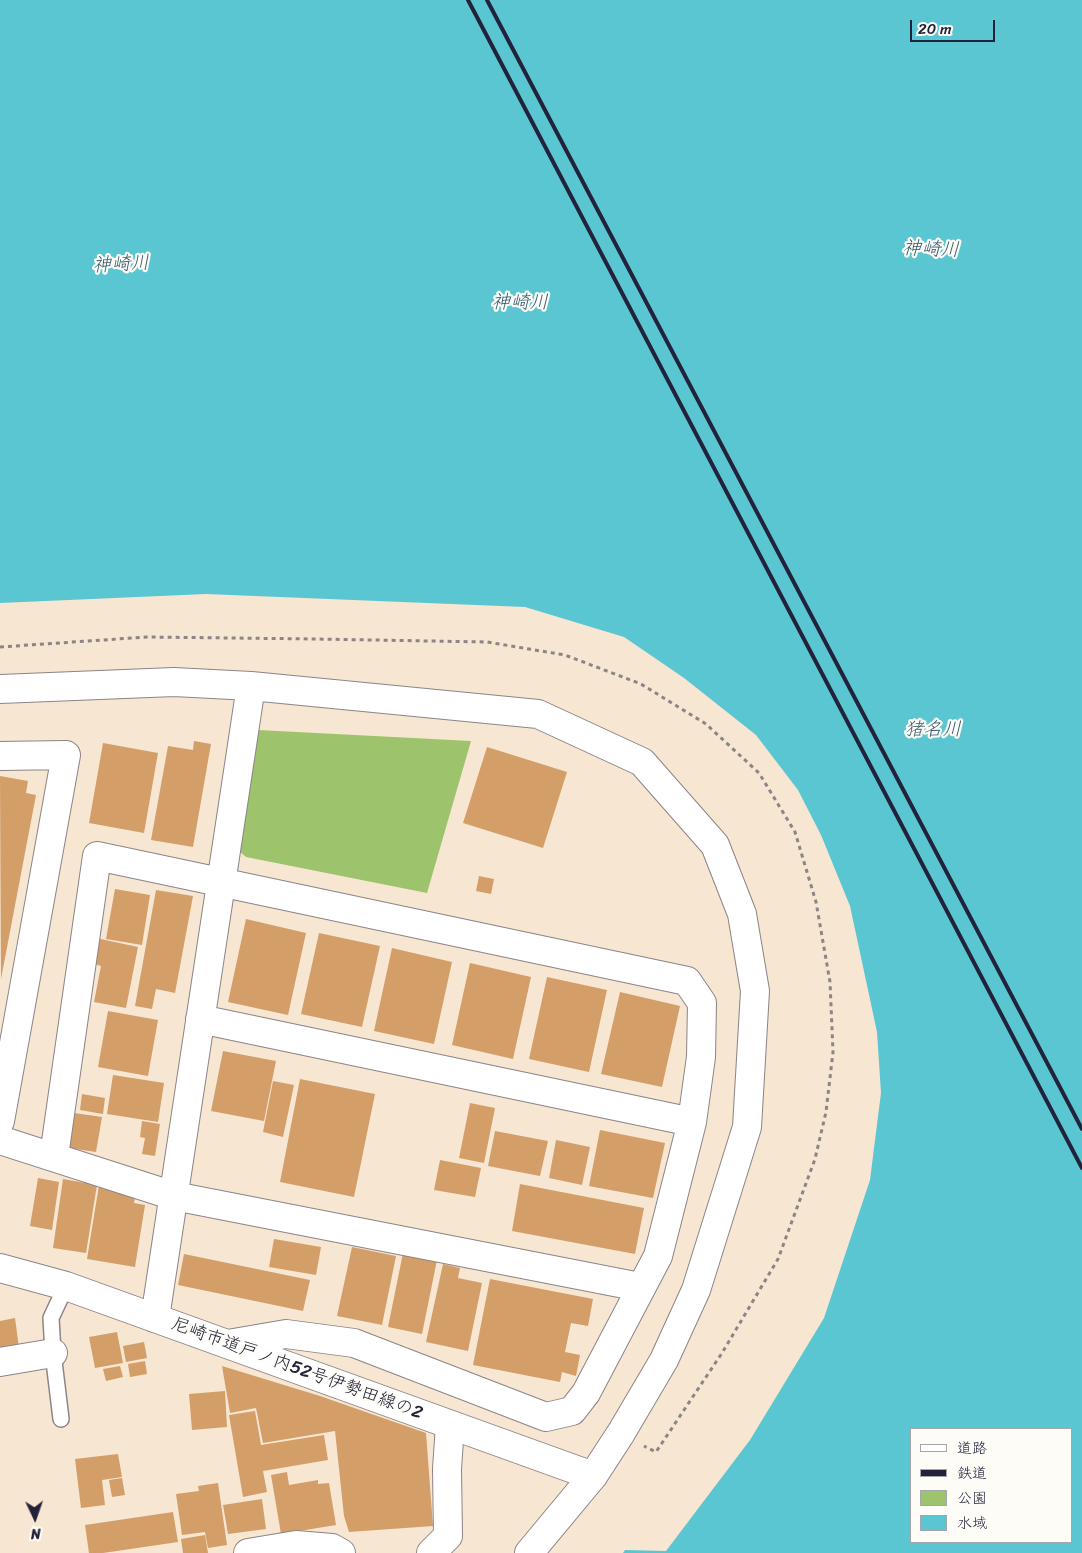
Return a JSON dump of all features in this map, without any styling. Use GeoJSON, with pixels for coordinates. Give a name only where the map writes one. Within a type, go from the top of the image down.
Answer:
{"type":"FeatureCollection","features":[{"type":"Feature","properties":{"kind":"street"},"geometry":{"type":"LineString","coordinates":[[0,688],[174,682],[251,686],[538,714],[642,762],[715,844],[742,914],[755,991],[747,1126],[696,1290],[664,1360],[621,1434],[593,1476],[529,1553]]}},
{"type":"Feature","properties":{"kind":"street"},"geometry":{"type":"LineString","coordinates":[[155,1318],[251,686]]}},
{"type":"Feature","properties":{"kind":"street"},"geometry":{"type":"LineString","coordinates":[[0,756],[66,755],[0,1121]]}},
{"type":"Feature","properties":{"kind":"street"},"geometry":{"type":"LineString","coordinates":[[54,1156],[97,856],[687,981],[702,1004],[701,1057],[692,1122],[658,1256],[640,1287],[586,1393],[572,1411],[546,1417],[354,1343],[286,1334],[228,1344]]}},
{"type":"Feature","properties":{"kind":"street"},"geometry":{"type":"LineString","coordinates":[[200,1019],[692,1122]]}},
{"type":"Feature","properties":{"kind":"street"},"geometry":{"type":"LineString","coordinates":[[0,1140],[174,1196],[640,1287]]}},
{"type":"Feature","properties":{"kind":"street","name":"尼崎市道戸ノ内52号伊勢田線の2"},"geometry":{"type":"LineString","coordinates":[[0,1268],[66,1286],[593,1476]]}},
{"type":"Feature","properties":{"kind":"street"},"geometry":{"type":"LineString","coordinates":[[0,1362],[53,1354]]}},
{"type":"Feature","properties":{"kind":"street"},"geometry":{"type":"LineString","coordinates":[[431,1553],[448,1536],[447,1469],[450,1425]]}},
{"type":"Feature","properties":{"kind":"street"},"geometry":{"type":"LineString","coordinates":[[248,1553],[296,1545],[332,1548],[341,1553]]}},
{"type":"Feature","properties":{"kind":"lane"},"geometry":{"type":"LineString","coordinates":[[61,1419],[53,1354],[51,1318],[66,1286]]}},
{"type":"Feature","properties":{"kind":"path"},"geometry":{"type":"LineString","coordinates":[[0,647],[147,637],[487,642],[565,655],[640,684],[706,724],[759,773],[795,832],[816,902],[830,982],[833,1052],[826,1112],[815,1159],[778,1259],[722,1353],[656,1452],[621,1434]]}},
{"type":"Feature","properties":{"kind":"green space"},"geometry":{"type":"Polygon","coordinates":[[[258,730],[471,741],[427,893],[246,857],[239,851],[258,730]]]}},
{"type":"Feature","properties":{"kind":"water","name":"神崎川"},"geometry":{"type":"Polygon","coordinates":[[[0,0],[1082,0],[1082,1553],[623,1553],[625,1550],[666,1551],[750,1440],[824,1318],[870,1180],[881,1093],[877,1032],[850,906],[821,835],[798,790],[756,735],[684,678],[624,637],[525,607],[206,594],[0,603],[0,0]]]}},
{"type":"Feature","properties":{"kind":"building"},"geometry":{"type":"Polygon","coordinates":[[[194,741],[211,744],[193,847],[151,840],[168,746],[193,750],[194,741]]]}},
{"type":"Feature","properties":{"kind":"building"},"geometry":{"type":"Polygon","coordinates":[[[103,743],[158,753],[144,833],[89,823],[103,743]]]}},
{"type":"Feature","properties":{"kind":"building"},"geometry":{"type":"Polygon","coordinates":[[[487,747],[567,772],[543,848],[463,823],[487,747]]]}},
{"type":"Feature","properties":{"kind":"building"},"geometry":{"type":"Polygon","coordinates":[[[0,776],[28,781],[26,793],[36,795],[1,979],[0,776]]]}},
{"type":"Feature","properties":{"kind":"building"},"geometry":{"type":"Polygon","coordinates":[[[479,876],[494,879],[491,894],[476,891],[479,876]]]}},
{"type":"Feature","properties":{"kind":"building"},"geometry":{"type":"Polygon","coordinates":[[[115,889],[150,895],[142,945],[106,939],[115,889]]]}},
{"type":"Feature","properties":{"kind":"building"},"geometry":{"type":"Polygon","coordinates":[[[156,890],[193,896],[175,993],[156,989],[152,1009],[135,1006],[156,890]]]}},
{"type":"Feature","properties":{"kind":"building"},"geometry":{"type":"Polygon","coordinates":[[[246,919],[306,933],[288,1015],[228,1002],[246,919]]]}},
{"type":"Feature","properties":{"kind":"building"},"geometry":{"type":"Polygon","coordinates":[[[319,933],[380,946],[362,1027],[301,1014],[319,933]]]}},
{"type":"Feature","properties":{"kind":"building"},"geometry":{"type":"Polygon","coordinates":[[[96,938],[138,947],[126,1008],[94,1002],[101,966],[91,963],[96,938]]]}},
{"type":"Feature","properties":{"kind":"building"},"geometry":{"type":"Polygon","coordinates":[[[392,948],[452,962],[434,1044],[374,1031],[392,948]]]}},
{"type":"Feature","properties":{"kind":"building"},"geometry":{"type":"Polygon","coordinates":[[[470,963],[531,977],[513,1059],[452,1045],[470,963]]]}},
{"type":"Feature","properties":{"kind":"building"},"geometry":{"type":"Polygon","coordinates":[[[547,977],[607,990],[589,1072],[529,1059],[547,977]]]}},
{"type":"Feature","properties":{"kind":"building"},"geometry":{"type":"Polygon","coordinates":[[[620,992],[680,1006],[662,1087],[601,1074],[620,992]]]}},
{"type":"Feature","properties":{"kind":"building"},"geometry":{"type":"Polygon","coordinates":[[[108,1011],[158,1020],[148,1076],[98,1067],[108,1011]]]}},
{"type":"Feature","properties":{"kind":"building"},"geometry":{"type":"Polygon","coordinates":[[[223,1051],[276,1061],[264,1121],[211,1111],[223,1051]]]}},
{"type":"Feature","properties":{"kind":"building"},"geometry":{"type":"Polygon","coordinates":[[[113,1075],[164,1083],[158,1122],[107,1114],[113,1075]]]}},
{"type":"Feature","properties":{"kind":"building"},"geometry":{"type":"Polygon","coordinates":[[[300,1079],[375,1094],[354,1197],[280,1182],[300,1079]]]}},
{"type":"Feature","properties":{"kind":"building"},"geometry":{"type":"Polygon","coordinates":[[[273,1081],[294,1085],[283,1137],[263,1132],[273,1081]]]}},
{"type":"Feature","properties":{"kind":"building"},"geometry":{"type":"Polygon","coordinates":[[[82,1094],[105,1098],[103,1114],[80,1110],[82,1094]]]}},
{"type":"Feature","properties":{"kind":"building"},"geometry":{"type":"Polygon","coordinates":[[[470,1103],[495,1108],[484,1163],[459,1158],[470,1103]]]}},
{"type":"Feature","properties":{"kind":"building"},"geometry":{"type":"Polygon","coordinates":[[[74,1113],[102,1117],[96,1152],[69,1148],[74,1113]]]}},
{"type":"Feature","properties":{"kind":"building"},"geometry":{"type":"Polygon","coordinates":[[[142,1121],[160,1124],[155,1156],[142,1154],[145,1138],[140,1137],[142,1121]]]}},
{"type":"Feature","properties":{"kind":"building"},"geometry":{"type":"Polygon","coordinates":[[[600,1130],[665,1143],[653,1198],[589,1186],[600,1130]]]}},
{"type":"Feature","properties":{"kind":"building"},"geometry":{"type":"Polygon","coordinates":[[[495,1131],[548,1141],[540,1176],[488,1166],[495,1131]]]}},
{"type":"Feature","properties":{"kind":"building"},"geometry":{"type":"Polygon","coordinates":[[[556,1140],[590,1147],[582,1185],[549,1178],[556,1140]]]}},
{"type":"Feature","properties":{"kind":"building"},"geometry":{"type":"Polygon","coordinates":[[[440,1160],[481,1168],[475,1197],[434,1190],[440,1160]]]}},
{"type":"Feature","properties":{"kind":"building"},"geometry":{"type":"Polygon","coordinates":[[[38,1178],[59,1182],[52,1230],[30,1226],[38,1178]]]}},
{"type":"Feature","properties":{"kind":"building"},"geometry":{"type":"Polygon","coordinates":[[[63,1179],[97,1185],[86,1253],[53,1248],[63,1179]]]}},
{"type":"Feature","properties":{"kind":"building"},"geometry":{"type":"Polygon","coordinates":[[[520,1184],[644,1208],[635,1254],[512,1231],[520,1184]]]}},
{"type":"Feature","properties":{"kind":"building"},"geometry":{"type":"Polygon","coordinates":[[[99,1185],[136,1191],[134,1203],[145,1205],[135,1267],[87,1259],[99,1185]]]}},
{"type":"Feature","properties":{"kind":"building"},"geometry":{"type":"Polygon","coordinates":[[[274,1239],[321,1247],[316,1275],[269,1267],[274,1239]]]}},
{"type":"Feature","properties":{"kind":"building"},"geometry":{"type":"Polygon","coordinates":[[[352,1247],[396,1256],[382,1325],[337,1316],[352,1247]]]}},
{"type":"Feature","properties":{"kind":"building"},"geometry":{"type":"Polygon","coordinates":[[[403,1253],[437,1260],[422,1334],[388,1327],[403,1253]]]}},
{"type":"Feature","properties":{"kind":"building"},"geometry":{"type":"Polygon","coordinates":[[[184,1254],[310,1280],[303,1311],[178,1285],[184,1254]]]}},
{"type":"Feature","properties":{"kind":"building"},"geometry":{"type":"Polygon","coordinates":[[[443,1264],[460,1268],[458,1278],[482,1283],[468,1351],[426,1342],[443,1264]]]}},
{"type":"Feature","properties":{"kind":"building"},"geometry":{"type":"Polygon","coordinates":[[[490,1279],[593,1299],[588,1326],[571,1323],[565,1352],[580,1355],[576,1376],[562,1372],[560,1382],[473,1365],[490,1279]]]}},
{"type":"Feature","properties":{"kind":"building"},"geometry":{"type":"Polygon","coordinates":[[[15,1318],[19,1348],[0,1351],[0,1321],[15,1318]]]}},
{"type":"Feature","properties":{"kind":"building"},"geometry":{"type":"Polygon","coordinates":[[[117,1332],[123,1363],[95,1368],[89,1337],[117,1332]]]}},
{"type":"Feature","properties":{"kind":"building"},"geometry":{"type":"Polygon","coordinates":[[[144,1342],[147,1358],[126,1362],[123,1346],[144,1342]]]}},
{"type":"Feature","properties":{"kind":"building"},"geometry":{"type":"Polygon","coordinates":[[[145,1361],[147,1374],[130,1377],[128,1364],[145,1361]]]}},
{"type":"Feature","properties":{"kind":"building"},"geometry":{"type":"Polygon","coordinates":[[[120,1366],[123,1377],[106,1381],[103,1369],[120,1366]]]}},
{"type":"Feature","properties":{"kind":"building"},"geometry":{"type":"Polygon","coordinates":[[[222,1366],[320,1396],[426,1433],[433,1526],[349,1532],[344,1516],[335,1431],[263,1443],[256,1408],[230,1413],[222,1366]]]}},
{"type":"Feature","properties":{"kind":"building"},"geometry":{"type":"Polygon","coordinates":[[[225,1391],[227,1427],[192,1430],[189,1394],[225,1391]]]}},
{"type":"Feature","properties":{"kind":"building"},"geometry":{"type":"Polygon","coordinates":[[[255,1411],[261,1445],[324,1435],[328,1460],[263,1471],[267,1492],[243,1497],[229,1415],[255,1411]]]}},
{"type":"Feature","properties":{"kind":"building"},"geometry":{"type":"Polygon","coordinates":[[[118,1454],[122,1477],[102,1480],[105,1505],[81,1508],[75,1459],[118,1454]]]}},
{"type":"Feature","properties":{"kind":"building"},"geometry":{"type":"Polygon","coordinates":[[[287,1472],[289,1485],[318,1480],[318,1484],[329,1483],[336,1525],[281,1534],[271,1475],[287,1472]]]}},
{"type":"Feature","properties":{"kind":"building"},"geometry":{"type":"Polygon","coordinates":[[[122,1478],[125,1495],[112,1497],[109,1480],[122,1478]]]}},
{"type":"Feature","properties":{"kind":"building"},"geometry":{"type":"Polygon","coordinates":[[[218,1483],[227,1545],[208,1548],[205,1532],[182,1535],[176,1494],[199,1491],[198,1486],[218,1483]]]}},
{"type":"Feature","properties":{"kind":"building"},"geometry":{"type":"Polygon","coordinates":[[[262,1499],[266,1529],[228,1534],[223,1505],[262,1499]]]}},
{"type":"Feature","properties":{"kind":"building"},"geometry":{"type":"Polygon","coordinates":[[[173,1512],[178,1542],[103,1553],[89,1553],[85,1525],[173,1512]]]}},
{"type":"Feature","properties":{"kind":"building"},"geometry":{"type":"Polygon","coordinates":[[[205,1535],[208,1553],[183,1553],[181,1539],[205,1535]]]}},
{"type":"Feature","properties":{"kind":"railway"},"geometry":{"type":"LineString","coordinates":[[468,0],[1082,1168]]}},
{"type":"Feature","properties":{"kind":"railway"},"geometry":{"type":"LineString","coordinates":[[487,0],[1082,1129]]}},
{"type":"Feature","properties":{"kind":"water label","name":"猪名川"},"geometry":{"type":"Point","coordinates":[933,730]}}]}
